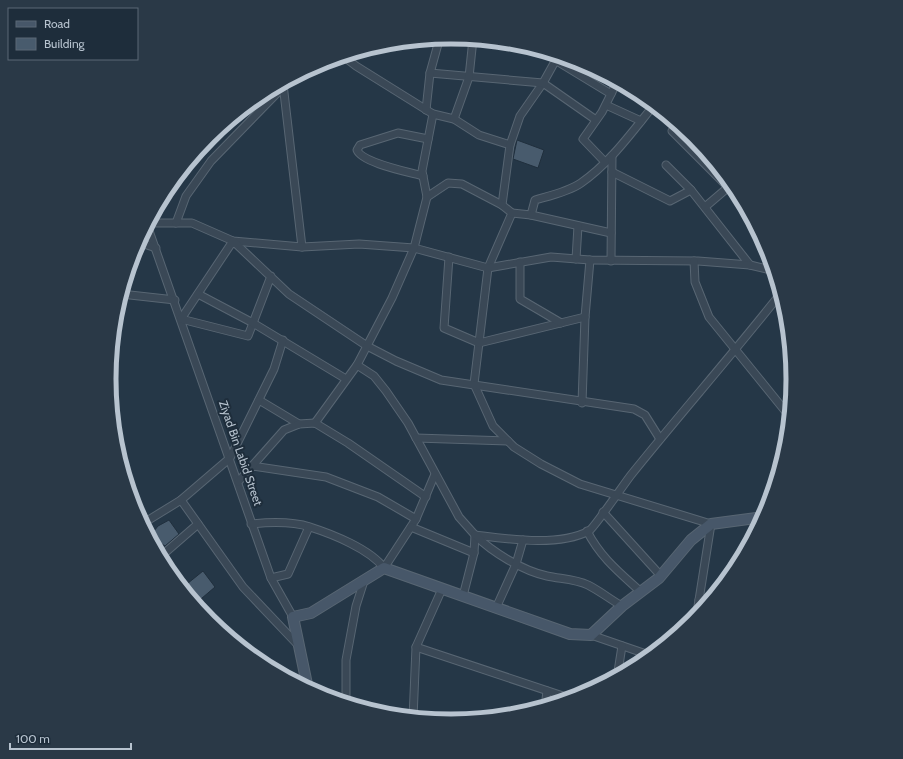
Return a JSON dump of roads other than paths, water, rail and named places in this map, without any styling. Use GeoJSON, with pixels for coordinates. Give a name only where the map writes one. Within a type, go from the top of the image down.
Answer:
{"type":"FeatureCollection","features":[{"type":"Feature","properties":{"kind":"street"},"geometry":{"type":"LineString","coordinates":[[426,110],[430,73],[438,45]]}},
{"type":"Feature","properties":{"kind":"street"},"geometry":{"type":"LineString","coordinates":[[454,119],[469,77],[472,45]]}},
{"type":"Feature","properties":{"kind":"street"},"geometry":{"type":"LineString","coordinates":[[349,60],[433,114],[454,119],[479,135],[510,145]]}},
{"type":"Feature","properties":{"kind":"street"},"geometry":{"type":"LineString","coordinates":[[502,205],[510,145],[520,116],[543,84],[555,61]]}},
{"type":"Feature","properties":{"kind":"street"},"geometry":{"type":"LineString","coordinates":[[566,65],[611,94]]}},
{"type":"Feature","properties":{"kind":"street"},"geometry":{"type":"LineString","coordinates":[[430,73],[543,84],[596,120]]}},
{"type":"Feature","properties":{"kind":"street"},"geometry":{"type":"LineString","coordinates":[[605,162],[583,138],[606,105],[615,87]]}},
{"type":"Feature","properties":{"kind":"street"},"geometry":{"type":"LineString","coordinates":[[284,89],[302,247]]}},
{"type":"Feature","properties":{"kind":"street"},"geometry":{"type":"LineString","coordinates":[[176,223],[186,196],[211,161],[272,97]]}},
{"type":"Feature","properties":{"kind":"street"},"geometry":{"type":"LineString","coordinates":[[606,105],[641,121]]}},
{"type":"Feature","properties":{"kind":"street"},"geometry":{"type":"LineString","coordinates":[[531,215],[534,200],[552,196],[580,184],[612,156],[650,109]]}},
{"type":"Feature","properties":{"kind":"street"},"geometry":{"type":"LineString","coordinates":[[315,424],[357,364],[392,298],[414,248],[427,196],[422,171],[433,114]]}},
{"type":"Feature","properties":{"kind":"street"},"geometry":{"type":"LineString","coordinates":[[672,131],[714,170]]}},
{"type":"Feature","properties":{"kind":"street"},"geometry":{"type":"LineString","coordinates":[[423,176],[373,162],[360,155],[357,148],[367,142],[398,133],[428,139]]}},
{"type":"Feature","properties":{"kind":"street"},"geometry":{"type":"LineString","coordinates":[[611,261],[612,156]]}},
{"type":"Feature","properties":{"kind":"street"},"geometry":{"type":"LineString","coordinates":[[666,165],[691,190],[750,265]]}},
{"type":"Feature","properties":{"kind":"street"},"geometry":{"type":"LineString","coordinates":[[612,172],[670,201],[691,190]]}},
{"type":"Feature","properties":{"kind":"street"},"geometry":{"type":"LineString","coordinates":[[427,196],[448,183],[462,184],[502,205],[512,213],[531,215],[611,233]]}},
{"type":"Feature","properties":{"kind":"street"},"geometry":{"type":"LineString","coordinates":[[705,207],[727,188]]}},
{"type":"Feature","properties":{"kind":"street"},"geometry":{"type":"LineString","coordinates":[[512,213],[488,268],[474,384],[493,426],[514,447],[541,464],[580,484],[686,515],[711,524],[757,518]]}},
{"type":"Feature","properties":{"kind":"street"},"geometry":{"type":"LineString","coordinates":[[155,224],[192,222],[233,241],[289,294],[367,346],[396,361],[441,380],[474,384],[582,403],[634,409],[645,415],[660,439]]}},
{"type":"Feature","properties":{"kind":"street"},"geometry":{"type":"LineString","coordinates":[[576,259],[578,226]]}},
{"type":"Feature","properties":{"kind":"street","name":"Ziyad Bin Labid Street"},"geometry":{"type":"LineString","coordinates":[[151,232],[230,458],[251,524],[271,578],[293,617],[306,682]]}},
{"type":"Feature","properties":{"kind":"street"},"geometry":{"type":"LineString","coordinates":[[233,241],[302,247],[359,244],[414,248],[488,268],[551,257],[611,261],[694,261],[750,265],[768,269]]}},
{"type":"Feature","properties":{"kind":"street"},"geometry":{"type":"LineString","coordinates":[[233,241],[181,319],[248,336],[271,276]]}},
{"type":"Feature","properties":{"kind":"street"},"geometry":{"type":"LineString","coordinates":[[145,244],[156,248]]}},
{"type":"Feature","properties":{"kind":"street"},"geometry":{"type":"LineString","coordinates":[[449,258],[444,328],[479,343],[585,317]]}},
{"type":"Feature","properties":{"kind":"street"},"geometry":{"type":"LineString","coordinates":[[582,403],[585,317],[590,260]]}},
{"type":"Feature","properties":{"kind":"street"},"geometry":{"type":"LineString","coordinates":[[694,261],[695,282],[709,317],[785,411]]}},
{"type":"Feature","properties":{"kind":"street"},"geometry":{"type":"LineString","coordinates":[[520,262],[520,299],[561,323]]}},
{"type":"Feature","properties":{"kind":"street"},"geometry":{"type":"LineString","coordinates":[[198,294],[283,340],[346,379]]}},
{"type":"Feature","properties":{"kind":"street"},"geometry":{"type":"LineString","coordinates":[[127,295],[174,300]]}},
{"type":"Feature","properties":{"kind":"street"},"geometry":{"type":"LineString","coordinates":[[475,536],[523,540],[567,538],[590,530],[615,495],[660,439],[735,351],[777,298]]}},
{"type":"Feature","properties":{"kind":"street"},"geometry":{"type":"LineString","coordinates":[[148,521],[181,500],[230,458],[274,369],[283,340]]}},
{"type":"Feature","properties":{"kind":"street"},"geometry":{"type":"LineString","coordinates":[[357,364],[374,376],[386,391],[416,438],[459,517],[487,548],[516,564],[546,576],[564,578],[589,586],[622,606]]}},
{"type":"Feature","properties":{"kind":"street"},"geometry":{"type":"LineString","coordinates":[[259,400],[299,424]]}},
{"type":"Feature","properties":{"kind":"street"},"geometry":{"type":"LineString","coordinates":[[238,482],[284,430],[299,424],[315,424],[348,443],[426,497]]}},
{"type":"Feature","properties":{"kind":"street"},"geometry":{"type":"LineString","coordinates":[[416,438],[508,441]]}},
{"type":"Feature","properties":{"kind":"street"},"geometry":{"type":"LineString","coordinates":[[252,466],[326,477],[378,497],[416,518]]}},
{"type":"Feature","properties":{"kind":"street"},"geometry":{"type":"LineString","coordinates":[[293,617],[311,613],[384,568],[416,518],[435,474]]}},
{"type":"Feature","properties":{"kind":"street"},"geometry":{"type":"LineString","coordinates":[[181,500],[243,587],[300,647]]}},
{"type":"Feature","properties":{"kind":"street"},"geometry":{"type":"LineString","coordinates":[[603,512],[661,576]]}},
{"type":"Feature","properties":{"kind":"street"},"geometry":{"type":"LineString","coordinates":[[251,524],[274,522],[309,527],[353,545],[379,561],[384,568],[570,634],[591,635],[645,654]]}},
{"type":"Feature","properties":{"kind":"street"},"geometry":{"type":"LineString","coordinates":[[165,553],[198,524]]}},
{"type":"Feature","properties":{"kind":"street"},"geometry":{"type":"LineString","coordinates":[[591,635],[622,606],[661,576],[691,540],[711,524]]}},
{"type":"Feature","properties":{"kind":"street"},"geometry":{"type":"LineString","coordinates":[[698,608],[711,524]]}},
{"type":"Feature","properties":{"kind":"street"},"geometry":{"type":"LineString","coordinates":[[271,578],[288,574],[309,527]]}},
{"type":"Feature","properties":{"kind":"street"},"geometry":{"type":"LineString","coordinates":[[411,527],[474,553]]}},
{"type":"Feature","properties":{"kind":"street"},"geometry":{"type":"LineString","coordinates":[[587,531],[595,547],[605,560],[641,592]]}},
{"type":"Feature","properties":{"kind":"street"},"geometry":{"type":"LineString","coordinates":[[463,596],[474,553],[475,536]]}},
{"type":"Feature","properties":{"kind":"street"},"geometry":{"type":"LineString","coordinates":[[496,608],[516,564],[523,540]]}},
{"type":"Feature","properties":{"kind":"street"},"geometry":{"type":"LineString","coordinates":[[346,698],[346,660],[356,606],[364,581]]}},
{"type":"Feature","properties":{"kind":"street"},"geometry":{"type":"LineString","coordinates":[[413,712],[416,647],[442,589]]}},
{"type":"Feature","properties":{"kind":"street"},"geometry":{"type":"LineString","coordinates":[[699,600],[706,599]]}},
{"type":"Feature","properties":{"kind":"street"},"geometry":{"type":"LineString","coordinates":[[617,671],[622,646]]}},
{"type":"Feature","properties":{"kind":"street"},"geometry":{"type":"LineString","coordinates":[[416,647],[562,696]]}},
{"type":"Feature","properties":{"kind":"street"},"geometry":{"type":"LineString","coordinates":[[545,702],[547,691]]}}]}
